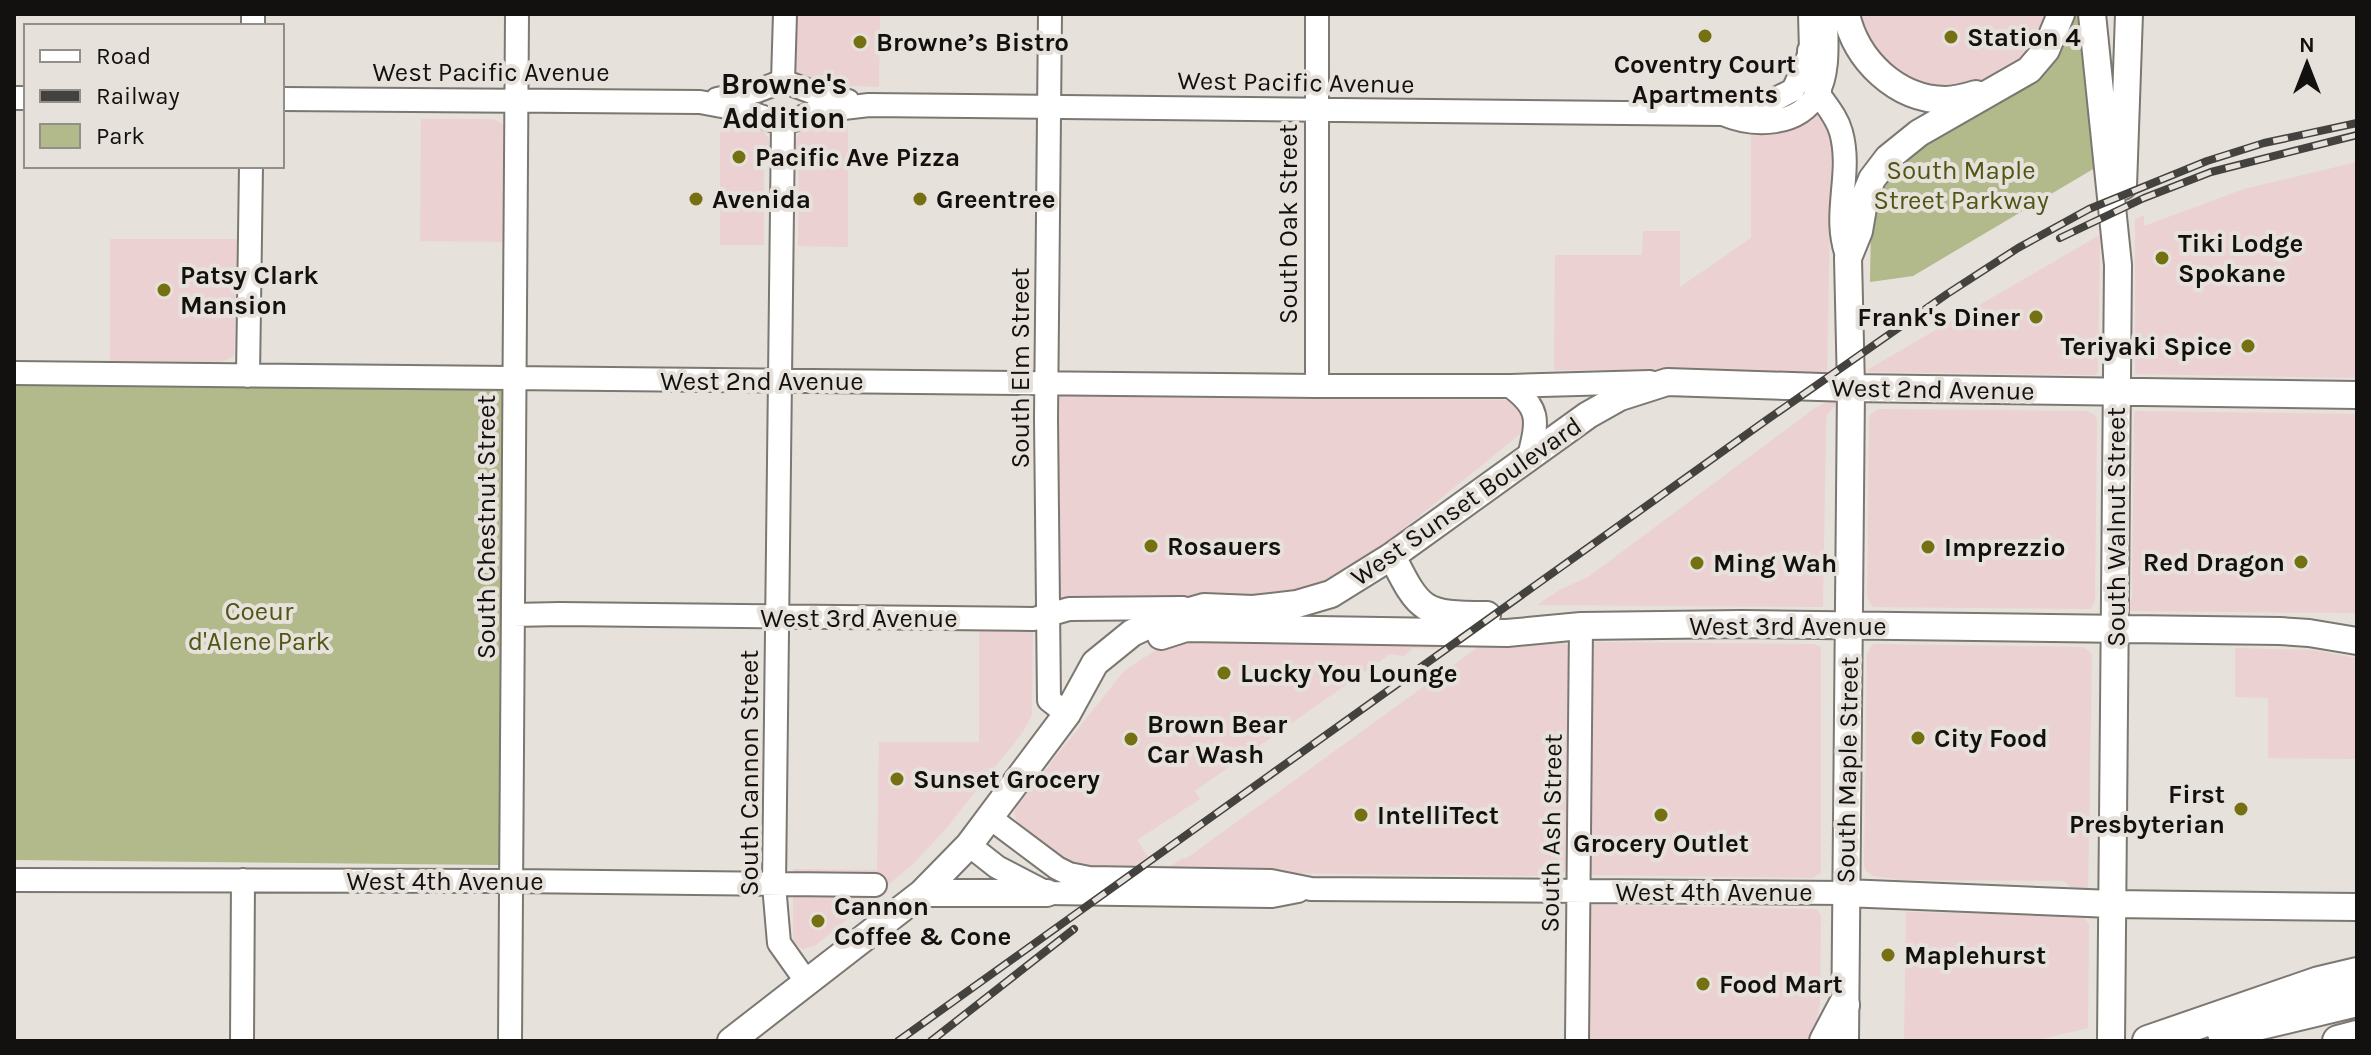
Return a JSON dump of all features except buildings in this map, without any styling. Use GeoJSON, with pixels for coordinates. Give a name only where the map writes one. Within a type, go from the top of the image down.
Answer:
{"type":"FeatureCollection","features":[{"type":"Feature","properties":{"kind":"highway"},"geometry":{"type":"LineString","coordinates":[[2148,1041],[2319,982],[2357,973]]}},
{"type":"Feature","properties":{"kind":"highway"},"geometry":{"type":"LineString","coordinates":[[2191,1041],[2357,1001]]}},
{"type":"Feature","properties":{"kind":"highway"},"geometry":{"type":"LineString","coordinates":[[1825,1041],[1844,1005]]}},
{"type":"Feature","properties":{"kind":"highway"},"geometry":{"type":"LineString","coordinates":[[2338,1041],[2357,1036]]}},
{"type":"Feature","properties":{"kind":"main road"},"geometry":{"type":"LineString","coordinates":[[1846,14],[1859,50],[1875,69],[1893,84],[1918,97],[1949,100],[1999,89]]}},
{"type":"Feature","properties":{"kind":"main road","name":"South Maple Street"},"geometry":{"type":"LineString","coordinates":[[1845,1041],[1851,388],[1848,258],[1859,231],[1865,196],[1872,179],[1888,158],[1919,133],[2029,70],[2052,39],[2061,14]]}},
{"type":"Feature","properties":{"kind":"main road","name":"South Walnut Street"},"geometry":{"type":"LineString","coordinates":[[2092,14],[2118,265],[2111,1041]]}},
{"type":"Feature","properties":{"kind":"main road"},"geometry":{"type":"LineString","coordinates":[[2118,265],[2128,99],[2129,14]]}},
{"type":"Feature","properties":{"kind":"main road","name":"South Maple Street"},"geometry":{"type":"LineString","coordinates":[[1811,51],[1818,93]]}},
{"type":"Feature","properties":{"kind":"main road","name":"West 2nd Avenue"},"geometry":{"type":"LineString","coordinates":[[1667,382],[1851,388],[2357,395]]}},
{"type":"Feature","properties":{"kind":"main road","name":"West Sunset Boulevard"},"geometry":{"type":"LineString","coordinates":[[731,1041],[922,893],[969,845],[1067,714],[1095,663],[1132,633],[1162,619],[1204,607],[1253,609],[1297,604],[1331,594],[1392,556],[1588,415],[1620,397],[1667,382]]}},
{"type":"Feature","properties":{"kind":"main road"},"geometry":{"type":"LineString","coordinates":[[1392,556],[1412,595],[1430,610],[1457,615],[1524,615],[1581,626]]}},
{"type":"Feature","properties":{"kind":"main road","name":"West 3rd Avenue"},"geometry":{"type":"LineString","coordinates":[[1219,630],[1507,633],[1581,626],[1849,625],[2294,632],[2357,641]]}},
{"type":"Feature","properties":{"kind":"main road","name":"West Sunset Boulevard"},"geometry":{"type":"LineString","coordinates":[[1067,714],[1135,649],[1186,628],[1219,630]]}},
{"type":"Feature","properties":{"kind":"main road"},"geometry":{"type":"LineString","coordinates":[[922,893],[1047,893]]}},
{"type":"Feature","properties":{"kind":"main road","name":"West 4th Avenue"},"geometry":{"type":"LineString","coordinates":[[1845,893],[2112,904],[2357,907]]}},
{"type":"Feature","properties":{"kind":"street","name":"South Chestnut Street"},"geometry":{"type":"LineString","coordinates":[[510,1041],[517,14]]}},
{"type":"Feature","properties":{"kind":"street"},"geometry":{"type":"LineString","coordinates":[[783,85],[804,103],[783,121],[762,103],[783,85],[785,14]]}},
{"type":"Feature","properties":{"kind":"street","name":"South Elm Street"},"geometry":{"type":"LineString","coordinates":[[1050,14],[1047,383],[1049,700],[1067,714]]}},
{"type":"Feature","properties":{"kind":"street","name":"South Oak Street"},"geometry":{"type":"LineString","coordinates":[[1317,14],[1317,386]]}},
{"type":"Feature","properties":{"kind":"street","name":"South Maple Street"},"geometry":{"type":"LineString","coordinates":[[1810,14],[1811,51]]}},
{"type":"Feature","properties":{"kind":"street"},"geometry":{"type":"LineString","coordinates":[[1818,93],[1825,57],[1826,14]]}},
{"type":"Feature","properties":{"kind":"street","name":"West Pacific Avenue"},"geometry":{"type":"LineString","coordinates":[[1723,114],[1742,106],[1766,104],[1787,95],[1798,83],[1811,51]]}},
{"type":"Feature","properties":{"kind":"street","name":"West Pacific Avenue"},"geometry":{"type":"LineString","coordinates":[[700,102],[783,85],[869,105]]}},
{"type":"Feature","properties":{"kind":"street","name":"West Pacific Avenue"},"geometry":{"type":"LineString","coordinates":[[284,99],[700,102],[783,121],[818,111],[869,105],[1723,114],[1742,122],[1767,123],[1785,119],[1809,104],[1818,93]]}},
{"type":"Feature","properties":{"kind":"street","name":"South Maple Street"},"geometry":{"type":"LineString","coordinates":[[1818,93],[1836,120],[1843,142],[1840,226],[1841,241],[1848,258]]}},
{"type":"Feature","properties":{"kind":"street","name":"South Cannon Street"},"geometry":{"type":"LineString","coordinates":[[783,121],[774,885],[779,943],[806,981]]}},
{"type":"Feature","properties":{"kind":"street"},"geometry":{"type":"LineString","coordinates":[[248,376],[251,168]]}},
{"type":"Feature","properties":{"kind":"street","name":"West 2nd Avenue"},"geometry":{"type":"LineString","coordinates":[[14,373],[1317,386],[1667,382]]}},
{"type":"Feature","properties":{"kind":"street"},"geometry":{"type":"LineString","coordinates":[[1510,386],[1533,407],[1537,422],[1529,457]]}},
{"type":"Feature","properties":{"kind":"street","name":"West 3rd Avenue"},"geometry":{"type":"LineString","coordinates":[[513,615],[1034,619],[1069,609],[1204,607]]}},
{"type":"Feature","properties":{"kind":"street","name":"South Ash Street"},"geometry":{"type":"LineString","coordinates":[[1577,1041],[1581,626]]}},
{"type":"Feature","properties":{"kind":"street","name":"West 4th Avenue"},"geometry":{"type":"LineString","coordinates":[[989,817],[1057,868],[1077,876],[1271,881],[1311,889]]}},
{"type":"Feature","properties":{"kind":"street","name":"West 4th Avenue"},"geometry":{"type":"LineString","coordinates":[[969,845],[997,867],[1047,893],[1272,896],[1311,889],[1845,893]]}},
{"type":"Feature","properties":{"kind":"street","name":"West 4th Avenue"},"geometry":{"type":"LineString","coordinates":[[14,880],[875,885]]}},
{"type":"Feature","properties":{"kind":"street"},"geometry":{"type":"LineString","coordinates":[[242,1041],[243,880]]}},
{"type":"Feature","properties":{"kind":"shaded area"},"geometry":{"type":"Polygon","coordinates":[[[793,14],[880,14],[879,87],[811,84],[796,76],[793,68],[793,14]]]}},
{"type":"Feature","properties":{"kind":"shaded area"},"geometry":{"type":"Polygon","coordinates":[[[1850,14],[2048,14],[2033,44],[2011,68],[1991,79],[1952,92],[1890,74],[1850,14]]]}},
{"type":"Feature","properties":{"kind":"shaded area"},"geometry":{"type":"Polygon","coordinates":[[[1816,111],[1824,113],[1836,150],[1831,162],[1827,372],[1554,370],[1555,255],[1642,255],[1643,231],[1680,231],[1680,287],[1751,238],[1751,132],[1816,111]]]}},
{"type":"Feature","properties":{"kind":"shaded area"},"geometry":{"type":"Polygon","coordinates":[[[421,119],[493,119],[503,124],[504,242],[420,241],[421,119]]]}},
{"type":"Feature","properties":{"kind":"shaded area"},"geometry":{"type":"Polygon","coordinates":[[[720,122],[758,125],[769,139],[769,148],[764,156],[764,245],[720,245],[720,122]]]}},
{"type":"Feature","properties":{"kind":"shaded area"},"geometry":{"type":"Polygon","coordinates":[[[818,123],[848,126],[848,247],[798,246],[799,158],[794,142],[802,128],[818,123]]]}},
{"type":"Feature","properties":{"kind":"shaded area"},"geometry":{"type":"Polygon","coordinates":[[[2357,162],[2357,378],[2135,374],[2135,219],[2144,215],[2144,226],[2244,189],[2357,162]]]}},
{"type":"Feature","properties":{"kind":"shaded area"},"geometry":{"type":"Polygon","coordinates":[[[2100,235],[2098,372],[2095,375],[1868,372],[1867,370],[2100,235]]]}},
{"type":"Feature","properties":{"kind":"shaded area"},"geometry":{"type":"Polygon","coordinates":[[[110,239],[238,239],[234,356],[221,362],[110,361],[110,239]]]}},
{"type":"Feature","properties":{"kind":"shaded area"},"geometry":{"type":"Polygon","coordinates":[[[1055,396],[1509,400],[1523,414],[1523,426],[1519,435],[1355,568],[1320,586],[1251,600],[1053,598],[1055,396]]]}},
{"type":"Feature","properties":{"kind":"shaded area"},"geometry":{"type":"Polygon","coordinates":[[[1833,398],[1839,401],[1827,415],[1826,422],[1823,607],[1537,605],[1561,589],[1588,577],[1815,408],[1833,398]]]}},
{"type":"Feature","properties":{"kind":"shaded area"},"geometry":{"type":"Polygon","coordinates":[[[1878,409],[2086,411],[2094,414],[2097,419],[2095,601],[2091,609],[1873,607],[1867,598],[1869,420],[1878,409]]]}},
{"type":"Feature","properties":{"kind":"shaded area"},"geometry":{"type":"Polygon","coordinates":[[[2136,411],[2357,414],[2357,613],[2124,611],[2124,604],[2132,599],[2136,411]]]}},
{"type":"Feature","properties":{"kind":"shaded area"},"geometry":{"type":"Polygon","coordinates":[[[979,624],[1033,625],[1032,715],[1023,732],[944,831],[913,864],[816,945],[803,949],[796,945],[793,938],[793,869],[877,870],[879,742],[979,742],[979,624]]]}},
{"type":"Feature","properties":{"kind":"shaded area"},"geometry":{"type":"Polygon","coordinates":[[[1194,640],[1450,640],[1437,649],[1413,648],[1404,656],[1390,654],[1195,791],[1200,799],[1137,840],[1148,857],[1125,871],[1073,868],[1019,828],[1014,812],[1017,805],[1125,670],[1159,648],[1194,640]]]}},
{"type":"Feature","properties":{"kind":"shaded area"},"geometry":{"type":"Polygon","coordinates":[[[1488,640],[1562,641],[1569,647],[1564,873],[1558,876],[1163,872],[1182,858],[1187,858],[1488,640]]]}},
{"type":"Feature","properties":{"kind":"shaded area"},"geometry":{"type":"Polygon","coordinates":[[[1593,642],[1814,644],[1821,647],[1821,873],[1812,878],[1590,875],[1587,871],[1593,642]]]}},
{"type":"Feature","properties":{"kind":"shaded area"},"geometry":{"type":"Polygon","coordinates":[[[1873,644],[2082,647],[2089,651],[2092,656],[2088,889],[2075,891],[2064,881],[1901,880],[1867,872],[1864,866],[1867,653],[1873,644]]]}},
{"type":"Feature","properties":{"kind":"shaded area"},"geometry":{"type":"Polygon","coordinates":[[[2235,648],[2312,650],[2357,658],[2357,759],[2268,758],[2268,698],[2235,697],[2235,648]]]}},
{"type":"Feature","properties":{"kind":"shaded area"},"geometry":{"type":"Polygon","coordinates":[[[1594,905],[1816,909],[1821,915],[1820,1004],[1812,1041],[1584,1041],[1586,910],[1594,905]]]}},
{"type":"Feature","properties":{"kind":"shaded area"},"geometry":{"type":"Polygon","coordinates":[[[1906,912],[2083,916],[2089,925],[2088,1028],[2034,1041],[1904,1041],[1906,912]]]}},
{"type":"Feature","properties":{"kind":"green space","name":"South Maple Street Parkway"},"geometry":{"type":"Polygon","coordinates":[[[2072,14],[2083,14],[2100,165],[1913,276],[1870,282],[1871,225],[1881,188],[1928,141],[2037,79],[2065,40],[2072,14]]]}},
{"type":"Feature","properties":{"kind":"green space","name":"Coeur d'Alene Park"},"geometry":{"type":"Polygon","coordinates":[[[14,384],[503,389],[499,865],[14,860],[14,384]]]}},
{"type":"Feature","properties":{"kind":"railway"},"geometry":{"type":"LineString","coordinates":[[898,1041],[1768,419],[2018,248],[2089,209],[2207,161],[2264,143],[2357,123]]}},
{"type":"Feature","properties":{"kind":"railway"},"geometry":{"type":"LineString","coordinates":[[2060,238],[2144,198],[2211,172],[2357,135]]}},
{"type":"Feature","properties":{"kind":"railway"},"geometry":{"type":"LineString","coordinates":[[931,1041],[1074,929]]}},
{"type":"Feature","properties":{"kind":"place","name":"Coventry Court Apartments"},"geometry":{"type":"Point","coordinates":[1705,36]}},
{"type":"Feature","properties":{"kind":"place","name":"Station 4"},"geometry":{"type":"Point","coordinates":[1951,37]}},
{"type":"Feature","properties":{"kind":"place","name":"Browne’s Bistro"},"geometry":{"type":"Point","coordinates":[860,42]}},
{"type":"Feature","properties":{"kind":"place","name":"Pacific Ave Pizza"},"geometry":{"type":"Point","coordinates":[739,157]}},
{"type":"Feature","properties":{"kind":"place","name":"Avenida"},"geometry":{"type":"Point","coordinates":[696,199]}},
{"type":"Feature","properties":{"kind":"place","name":"Greentree"},"geometry":{"type":"Point","coordinates":[920,199]}},
{"type":"Feature","properties":{"kind":"place","name":"Tiki Lodge Spokane"},"geometry":{"type":"Point","coordinates":[2162,258]}},
{"type":"Feature","properties":{"kind":"place","name":"Patsy Clark Mansion"},"geometry":{"type":"Point","coordinates":[164,290]}},
{"type":"Feature","properties":{"kind":"place","name":"Frank's Diner"},"geometry":{"type":"Point","coordinates":[2036,317]}},
{"type":"Feature","properties":{"kind":"place","name":"Teriyaki Spice"},"geometry":{"type":"Point","coordinates":[2248,346]}},
{"type":"Feature","properties":{"kind":"place","name":"Rosauers"},"geometry":{"type":"Point","coordinates":[1151,546]}},
{"type":"Feature","properties":{"kind":"place","name":"Imprezzio"},"geometry":{"type":"Point","coordinates":[1928,547]}},
{"type":"Feature","properties":{"kind":"place","name":"Red Dragon"},"geometry":{"type":"Point","coordinates":[2301,562]}},
{"type":"Feature","properties":{"kind":"place","name":"Ming Wah"},"geometry":{"type":"Point","coordinates":[1697,563]}},
{"type":"Feature","properties":{"kind":"place","name":"Lucky You Lounge"},"geometry":{"type":"Point","coordinates":[1224,673]}},
{"type":"Feature","properties":{"kind":"place","name":"City Food"},"geometry":{"type":"Point","coordinates":[1918,738]}},
{"type":"Feature","properties":{"kind":"place","name":"Brown Bear Car Wash"},"geometry":{"type":"Point","coordinates":[1131,739]}},
{"type":"Feature","properties":{"kind":"place","name":"Sunset Grocery"},"geometry":{"type":"Point","coordinates":[897,779]}},
{"type":"Feature","properties":{"kind":"place","name":"First Presbyterian"},"geometry":{"type":"Point","coordinates":[2241,809]}},
{"type":"Feature","properties":{"kind":"place","name":"IntelliTect"},"geometry":{"type":"Point","coordinates":[1361,815]}},
{"type":"Feature","properties":{"kind":"place","name":"Grocery Outlet"},"geometry":{"type":"Point","coordinates":[1661,815]}},
{"type":"Feature","properties":{"kind":"place","name":"Cannon Coffee & Cone"},"geometry":{"type":"Point","coordinates":[818,921]}},
{"type":"Feature","properties":{"kind":"place","name":"Maplehurst"},"geometry":{"type":"Point","coordinates":[1888,955]}},
{"type":"Feature","properties":{"kind":"place","name":"Food Mart"},"geometry":{"type":"Point","coordinates":[1703,984]}},
{"type":"Feature","properties":{"kind":"district","name":"Browne's Addition"},"geometry":{"type":"Point","coordinates":[784,101]}}]}
